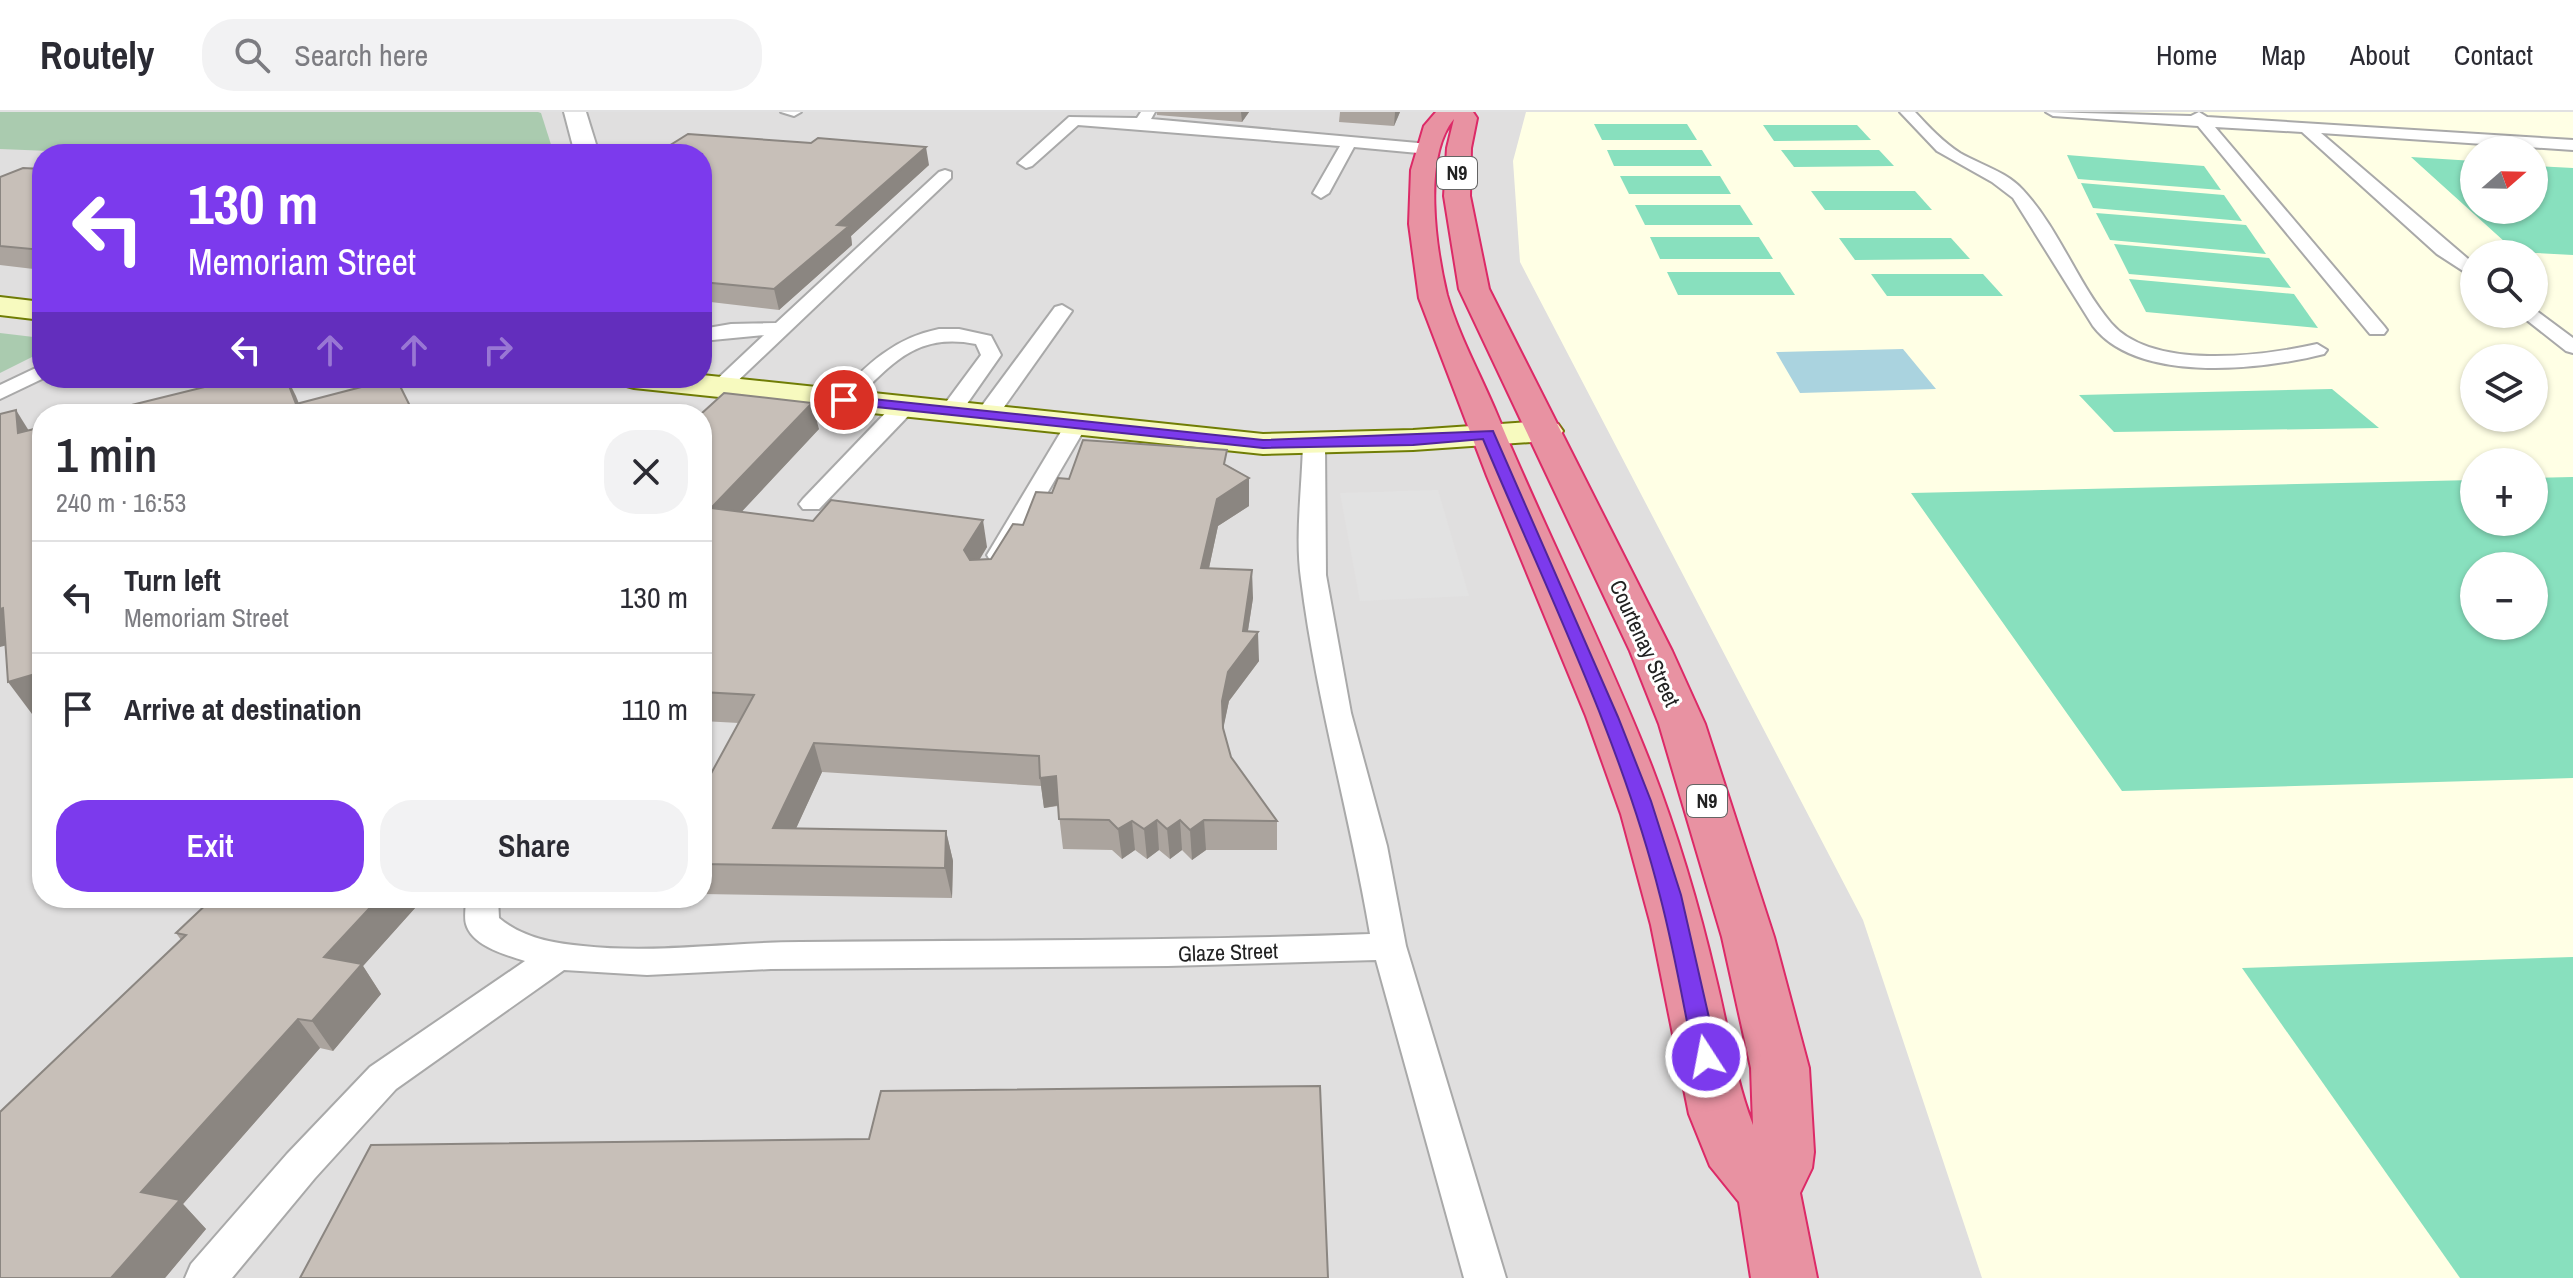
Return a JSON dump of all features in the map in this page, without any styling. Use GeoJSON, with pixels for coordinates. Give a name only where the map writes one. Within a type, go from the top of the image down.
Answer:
{"type":"FeatureCollection","features":[{"type":"Feature","properties":{"kind":"highway","name":"N9"},"geometry":{"type":"LineString","coordinates":[[1448,112],[1439,119],[1424,174],[1423,224],[1432,295],[1609,717],[1643,809],[1665,871],[1716,1100],[1731,1147],[1768,1191],[1784,1278]]}},
{"type":"Feature","properties":{"kind":"highway","name":"Courtenay Street"},"geometry":{"type":"LineString","coordinates":[[1461,112],[1466,118],[1458,161],[1457,196],[1474,289],[1651,651],[1682,724],[1730,874],[1780,1068],[1784,1152],[1781,1168],[1768,1191]]}},
{"type":"Feature","properties":{"kind":"street"},"geometry":{"type":"LineString","coordinates":[[575,112],[584,144]]}},
{"type":"Feature","properties":{"kind":"street"},"geometry":{"type":"LineString","coordinates":[[0,306],[32,310]]}},
{"type":"Feature","properties":{"kind":"street"},"geometry":{"type":"LineString","coordinates":[[712,386],[1263,444],[1546,431]]}},
{"type":"Feature","properties":{"kind":"lane"},"geometry":{"type":"LineString","coordinates":[[788,112],[794,112]]}},
{"type":"Feature","properties":{"kind":"lane"},"geometry":{"type":"LineString","coordinates":[[1907,112],[1930,137],[1953,155],[2016,192],[2115,338],[2152,353],[2191,360],[2253,362],[2284,359],[2317,350]]}},
{"type":"Feature","properties":{"kind":"lane"},"geometry":{"type":"LineString","coordinates":[[2053,112],[2199,115],[2307,129],[2573,145]]}},
{"type":"Feature","properties":{"kind":"lane"},"geometry":{"type":"LineString","coordinates":[[2199,115],[2377,330]]}},
{"type":"Feature","properties":{"kind":"lane"},"geometry":{"type":"LineString","coordinates":[[1026,163],[1074,120],[1145,117],[1349,143],[1429,149]]}},
{"type":"Feature","properties":{"kind":"lane"},"geometry":{"type":"LineString","coordinates":[[2307,129],[2460,263]]}},
{"type":"Feature","properties":{"kind":"lane"},"geometry":{"type":"LineString","coordinates":[[1321,193],[1349,143]]}},
{"type":"Feature","properties":{"kind":"lane"},"geometry":{"type":"LineString","coordinates":[[720,387],[945,175]]}},
{"type":"Feature","properties":{"kind":"lane"},"geometry":{"type":"LineString","coordinates":[[986,416],[1062,311]]}},
{"type":"Feature","properties":{"kind":"lane"},"geometry":{"type":"LineString","coordinates":[[2548,328],[2573,347]]}},
{"type":"Feature","properties":{"kind":"lane"},"geometry":{"type":"LineString","coordinates":[[712,333],[780,329]]}},
{"type":"Feature","properties":{"kind":"lane"},"geometry":{"type":"LineString","coordinates":[[844,400],[907,342],[957,335],[984,340],[991,355],[949,413]]}},
{"type":"Feature","properties":{"kind":"lane"},"geometry":{"type":"LineString","coordinates":[[0,393],[32,376]]}},
{"type":"Feature","properties":{"kind":"lane"},"geometry":{"type":"LineString","coordinates":[[811,504],[903,408]]}},
{"type":"Feature","properties":{"kind":"lane"},"geometry":{"type":"LineString","coordinates":[[984,580],[1076,425]]}},
{"type":"Feature","properties":{"kind":"lane"},"geometry":{"type":"LineString","coordinates":[[1314,444],[1313,575],[1337,713],[1371,846],[1389,946],[1485,1278]]}},
{"type":"Feature","properties":{"kind":"lane","name":"Glaze Street"},"geometry":{"type":"LineString","coordinates":[[482,908],[482,923],[497,938],[558,956],[627,961],[733,955],[1215,954],[1389,946]]}},
{"type":"Feature","properties":{"kind":"lane"},"geometry":{"type":"LineString","coordinates":[[206,1278],[301,1166],[383,1078],[558,956]]}},
{"type":"Feature","properties":{"kind":"shaded area"},"geometry":{"type":"Polygon","coordinates":[[[0,112],[2573,112],[2573,1278],[0,1278],[0,112]]]}},
{"type":"Feature","properties":{"kind":"shaded area"},"geometry":{"type":"Polygon","coordinates":[[[0,112],[538,112],[541,113],[551,144],[32,144],[32,150],[0,149],[0,112]]]}},
{"type":"Feature","properties":{"kind":"shaded area"},"geometry":{"type":"Polygon","coordinates":[[[1526,112],[2573,112],[2573,1278],[1982,1278],[1863,920],[1520,262],[1513,161],[1526,112]]]}},
{"type":"Feature","properties":{"kind":"shaded area"},"geometry":{"type":"Polygon","coordinates":[[[0,333],[32,337],[32,357],[0,373],[0,333]]]}},
{"type":"Feature","properties":{"kind":"shaded area"},"geometry":{"type":"Polygon","coordinates":[[[1438,490],[1469,596],[1360,601],[1340,493],[1438,490]]]}},
{"type":"Feature","properties":{"kind":"green space"},"geometry":{"type":"Polygon","coordinates":[[[1594,124],[1687,124],[1697,140],[1602,140],[1594,124]]]}},
{"type":"Feature","properties":{"kind":"green space"},"geometry":{"type":"Polygon","coordinates":[[[1763,125],[1857,125],[1871,140],[1774,141],[1763,125]]]}},
{"type":"Feature","properties":{"kind":"green space"},"geometry":{"type":"Polygon","coordinates":[[[1607,150],[1702,150],[1712,166],[1614,166],[1607,150]]]}},
{"type":"Feature","properties":{"kind":"green space"},"geometry":{"type":"Polygon","coordinates":[[[1781,150],[1879,150],[1894,166],[1794,167],[1781,150]]]}},
{"type":"Feature","properties":{"kind":"green space"},"geometry":{"type":"Polygon","coordinates":[[[2067,155],[2204,166],[2221,190],[2078,179],[2067,155]]]}},
{"type":"Feature","properties":{"kind":"green space"},"geometry":{"type":"Polygon","coordinates":[[[2411,157],[2460,160],[2460,201],[2411,157]]]}},
{"type":"Feature","properties":{"kind":"green space"},"geometry":{"type":"Polygon","coordinates":[[[2548,167],[2573,168],[2573,255],[2548,254],[2548,240],[2503,240],[2485,224],[2548,224],[2548,167]]]}},
{"type":"Feature","properties":{"kind":"green space"},"geometry":{"type":"Polygon","coordinates":[[[1620,176],[1720,176],[1731,194],[1629,194],[1620,176]]]}},
{"type":"Feature","properties":{"kind":"green space"},"geometry":{"type":"Polygon","coordinates":[[[2081,183],[2224,195],[2242,221],[2093,208],[2081,183]]]}},
{"type":"Feature","properties":{"kind":"green space"},"geometry":{"type":"Polygon","coordinates":[[[1811,191],[1915,191],[1932,210],[1825,210],[1811,191]]]}},
{"type":"Feature","properties":{"kind":"green space"},"geometry":{"type":"Polygon","coordinates":[[[1635,205],[1740,205],[1753,225],[1645,225],[1635,205]]]}},
{"type":"Feature","properties":{"kind":"green space"},"geometry":{"type":"Polygon","coordinates":[[[2096,213],[2246,225],[2266,254],[2110,240],[2096,213]]]}},
{"type":"Feature","properties":{"kind":"green space"},"geometry":{"type":"Polygon","coordinates":[[[1650,237],[1759,237],[1773,259],[1660,259],[1650,237]]]}},
{"type":"Feature","properties":{"kind":"green space"},"geometry":{"type":"Polygon","coordinates":[[[1839,238],[1951,238],[1970,259],[1855,260],[1839,238]]]}},
{"type":"Feature","properties":{"kind":"green space"},"geometry":{"type":"Polygon","coordinates":[[[2114,244],[2269,258],[2291,288],[2129,274],[2114,244]]]}},
{"type":"Feature","properties":{"kind":"green space"},"geometry":{"type":"Polygon","coordinates":[[[1667,272],[1780,272],[1795,295],[1678,295],[1667,272]]]}},
{"type":"Feature","properties":{"kind":"green space"},"geometry":{"type":"Polygon","coordinates":[[[1871,274],[1983,274],[2003,296],[1887,296],[1871,274]]]}},
{"type":"Feature","properties":{"kind":"green space"},"geometry":{"type":"Polygon","coordinates":[[[2129,279],[2294,294],[2318,328],[2146,312],[2129,279]]]}},
{"type":"Feature","properties":{"kind":"green space"},"geometry":{"type":"Polygon","coordinates":[[[2332,389],[2379,428],[2114,432],[2079,395],[2332,389]]]}},
{"type":"Feature","properties":{"kind":"green space"},"geometry":{"type":"Polygon","coordinates":[[[2573,477],[2573,778],[2122,791],[1911,493],[2460,480],[2460,536],[2548,536],[2548,478],[2573,477]]]}},
{"type":"Feature","properties":{"kind":"green space"},"geometry":{"type":"Polygon","coordinates":[[[2573,957],[2573,1278],[2460,1278],[2242,968],[2573,957]]]}},
{"type":"Feature","properties":{"kind":"water"},"geometry":{"type":"Polygon","coordinates":[[[1903,349],[1936,389],[1800,393],[1776,352],[1903,349]]]}},
{"type":"Feature","properties":{"kind":"building"},"geometry":{"type":"Polygon","coordinates":[[[688,134],[811,143],[818,138],[926,147],[837,225],[849,226],[774,289],[712,283],[712,144],[672,144],[688,134]]]}},
{"type":"Feature","properties":{"kind":"building"},"geometry":{"type":"Polygon","coordinates":[[[23,168],[32,168],[32,249],[0,246],[0,177],[23,168]]]}},
{"type":"Feature","properties":{"kind":"building"},"geometry":{"type":"Polygon","coordinates":[[[200,388],[290,388],[296,404],[136,404],[200,388]]]}},
{"type":"Feature","properties":{"kind":"building"},"geometry":{"type":"Polygon","coordinates":[[[358,388],[401,388],[409,404],[296,404],[358,388]]]}},
{"type":"Feature","properties":{"kind":"building"},"geometry":{"type":"Polygon","coordinates":[[[724,393],[812,403],[712,507],[712,404],[724,393]]]}},
{"type":"Feature","properties":{"kind":"building"},"geometry":{"type":"Polygon","coordinates":[[[16,410],[18,433],[32,430],[32,675],[8,682],[3,608],[0,609],[0,414],[16,410]]]}},
{"type":"Feature","properties":{"kind":"building"},"geometry":{"type":"Polygon","coordinates":[[[1083,440],[1227,450],[1224,464],[1249,478],[1217,499],[1201,568],[1252,570],[1243,631],[1258,632],[1228,672],[1222,701],[1223,728],[1231,757],[1277,821],[1204,820],[1190,830],[1180,820],[1167,829],[1157,820],[1144,829],[1132,821],[1118,829],[1109,820],[1059,819],[1056,776],[1040,778],[1039,756],[814,743],[773,828],[946,831],[945,868],[712,864],[712,772],[754,695],[712,693],[712,508],[813,521],[831,500],[983,520],[964,550],[970,560],[991,559],[1013,524],[1023,525],[1036,492],[1052,493],[1058,478],[1069,479],[1083,440]]]}},
{"type":"Feature","properties":{"kind":"building"},"geometry":{"type":"Polygon","coordinates":[[[202,908],[370,908],[324,957],[362,964],[312,1021],[298,1019],[141,1192],[180,1200],[111,1278],[0,1278],[0,1112],[186,935],[176,933],[202,908]]]}},
{"type":"Feature","properties":{"kind":"building"},"geometry":{"type":"Polygon","coordinates":[[[1320,1086],[1328,1278],[300,1278],[371,1145],[869,1139],[881,1091],[1320,1086]]]}},
{"type":"Feature","properties":{"kind":"route"},"geometry":{"type":"LineString","coordinates":[[844,400],[1263,444],[1413,440],[1488,434],[1609,717],[1641,801],[1665,871],[1706,1057]]}}]}
